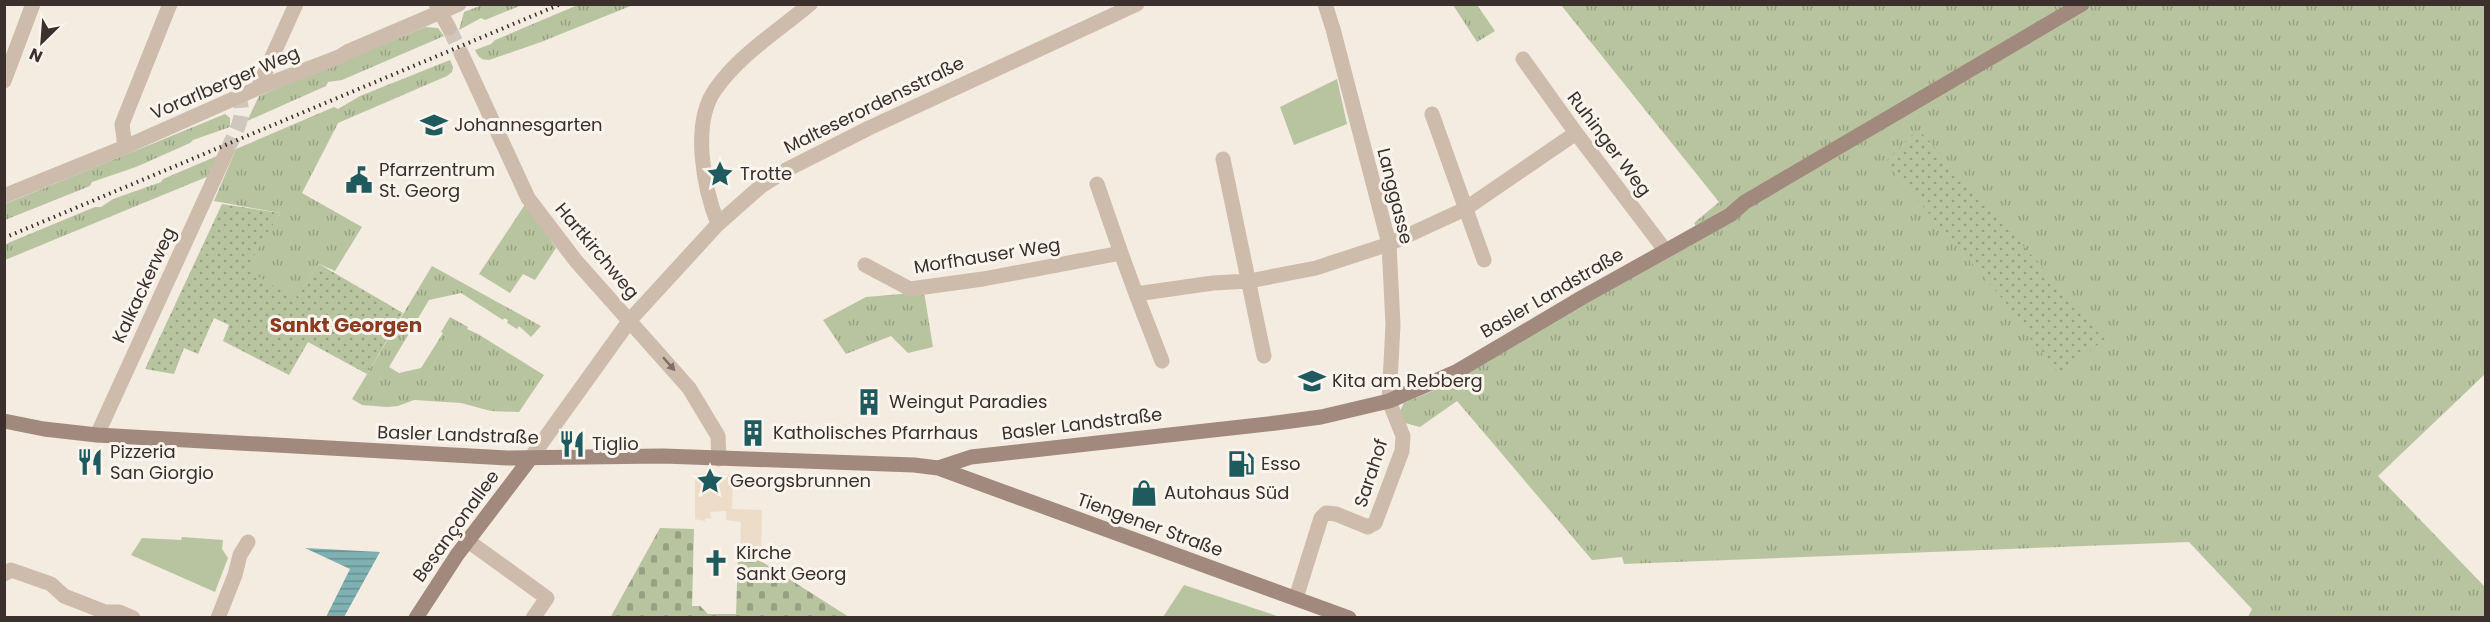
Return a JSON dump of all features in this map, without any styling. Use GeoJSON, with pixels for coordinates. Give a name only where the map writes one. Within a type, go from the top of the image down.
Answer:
{"type":"FeatureCollection","features":[{"type":"Feature","properties":{"kind":"street"},"geometry":{"type":"LineString","coordinates":[[4,81],[33,4]]}},
{"type":"Feature","properties":{"kind":"street"},"geometry":{"type":"LineString","coordinates":[[125,147],[122,123],[170,4]]}},
{"type":"Feature","properties":{"kind":"street"},"geometry":{"type":"LineString","coordinates":[[258,88],[296,4]]}},
{"type":"Feature","properties":{"kind":"street","name":"Vorarlberger Weg"},"geometry":{"type":"LineString","coordinates":[[6,191],[125,147],[258,88],[339,57],[438,8],[459,4]]}},
{"type":"Feature","properties":{"kind":"street"},"geometry":{"type":"LineString","coordinates":[[718,225],[705,179],[702,134],[706,109],[714,91],[746,56],[810,4]]}},
{"type":"Feature","properties":{"kind":"street","name":"Malteserordensstraße"},"geometry":{"type":"LineString","coordinates":[[530,459],[630,320],[718,225],[760,187],[794,165],[935,96],[1137,4]]}},
{"type":"Feature","properties":{"kind":"street","name":"Langgasse"},"geometry":{"type":"LineString","coordinates":[[1325,4],[1389,244],[1393,325],[1389,401]]}},
{"type":"Feature","properties":{"kind":"street","name":"Basler Landstraße"},"geometry":{"type":"LineString","coordinates":[[4,421],[44,429],[97,435],[530,459],[640,456],[914,465],[938,468],[971,457],[1321,417],[1389,401],[1456,372],[1665,250],[1730,215],[1745,202],[2082,4]]}},
{"type":"Feature","properties":{"kind":"street"},"geometry":{"type":"LineString","coordinates":[[438,8],[449,28]]}},
{"type":"Feature","properties":{"kind":"street","name":"Hartkirchweg"},"geometry":{"type":"LineString","coordinates":[[462,55],[528,198],[576,261],[689,388],[718,436],[719,459]]}},
{"type":"Feature","properties":{"kind":"street","name":"Ruhinger Weg"},"geometry":{"type":"LineString","coordinates":[[1523,59],[1665,250]]}},
{"type":"Feature","properties":{"kind":"street"},"geometry":{"type":"LineString","coordinates":[[1432,114],[1484,260]]}},
{"type":"Feature","properties":{"kind":"street"},"geometry":{"type":"LineString","coordinates":[[1137,294],[1213,283],[1249,281],[1316,268],[1389,244],[1465,209],[1576,133]]}},
{"type":"Feature","properties":{"kind":"street","name":"Kalkackerweg"},"geometry":{"type":"LineString","coordinates":[[97,435],[227,151]]}},
{"type":"Feature","properties":{"kind":"street"},"geometry":{"type":"LineString","coordinates":[[1223,159],[1264,356]]}},
{"type":"Feature","properties":{"kind":"street"},"geometry":{"type":"LineString","coordinates":[[1097,184],[1162,361]]}},
{"type":"Feature","properties":{"kind":"street","name":"Morfhauser Weg"},"geometry":{"type":"LineString","coordinates":[[865,265],[910,289],[983,279],[1121,253]]}},
{"type":"Feature","properties":{"kind":"street","name":"Sarahof"},"geometry":{"type":"LineString","coordinates":[[1296,598],[1321,518],[1326,513],[1336,514],[1368,527],[1375,523],[1402,451],[1402,436],[1389,401]]}},
{"type":"Feature","properties":{"kind":"street","name":"Besançonallee"},"geometry":{"type":"LineString","coordinates":[[416,618],[468,541],[530,459]]}},
{"type":"Feature","properties":{"kind":"street","name":"Tiengener Straße"},"geometry":{"type":"LineString","coordinates":[[938,468],[1349,618]]}},
{"type":"Feature","properties":{"kind":"street"},"geometry":{"type":"LineString","coordinates":[[468,541],[547,598],[533,618]]}},
{"type":"Feature","properties":{"kind":"street"},"geometry":{"type":"LineString","coordinates":[[218,618],[235,575],[240,555],[248,542]]}},
{"type":"Feature","properties":{"kind":"street"},"geometry":{"type":"LineString","coordinates":[[4,574],[11,570],[20,571],[51,584],[64,596],[105,612],[119,612],[133,618]]}},
{"type":"Feature","properties":{"kind":"green space"},"geometry":{"type":"Polygon","coordinates":[[[580,4],[633,5],[489,60],[477,55],[475,50],[495,40],[580,4]]]}},
{"type":"Feature","properties":{"kind":"green space"},"geometry":{"type":"Polygon","coordinates":[[[482,5],[522,5],[485,20],[481,18],[459,30],[464,12],[482,5]]]}},
{"type":"Feature","properties":{"kind":"green space"},"geometry":{"type":"Polygon","coordinates":[[[1453,5],[1477,5],[1495,31],[1477,42],[1453,5]]]}},
{"type":"Feature","properties":{"kind":"green space"},"geometry":{"type":"Polygon","coordinates":[[[1561,5],[2485,5],[2485,374],[2378,476],[2485,587],[2485,617],[2248,617],[2252,609],[2189,542],[1624,564],[1622,557],[1592,560],[1457,401],[1420,427],[1405,423],[1400,411],[1404,403],[1437,389],[1558,316],[1701,236],[1694,223],[1719,202],[1561,5]]]}},
{"type":"Feature","properties":{"kind":"green space"},"geometry":{"type":"Polygon","coordinates":[[[425,27],[438,28],[444,36],[342,80],[328,82],[326,86],[247,121],[259,96],[425,27]]]}},
{"type":"Feature","properties":{"kind":"green space"},"geometry":{"type":"Polygon","coordinates":[[[450,60],[453,67],[452,72],[447,76],[338,123],[302,193],[362,227],[335,271],[319,264],[295,300],[245,269],[280,213],[214,201],[236,149],[334,107],[338,109],[360,96],[450,60]]]}},
{"type":"Feature","properties":{"kind":"green space"},"geometry":{"type":"Polygon","coordinates":[[[1337,79],[1347,124],[1294,145],[1280,107],[1337,79]]]}},
{"type":"Feature","properties":{"kind":"green space"},"geometry":{"type":"Polygon","coordinates":[[[225,114],[230,118],[230,127],[193,140],[136,167],[92,182],[90,186],[5,220],[5,204],[225,114]]]}},
{"type":"Feature","properties":{"kind":"green space"},"geometry":{"type":"Polygon","coordinates":[[[1918,129],[2106,338],[2060,375],[2028,336],[2017,316],[1885,162],[1918,129]]]}},
{"type":"Feature","properties":{"kind":"green space"},"geometry":{"type":"Polygon","coordinates":[[[217,156],[209,176],[5,260],[4,246],[8,243],[95,207],[101,207],[113,199],[161,182],[163,179],[217,156]]]}},
{"type":"Feature","properties":{"kind":"green space"},"geometry":{"type":"Polygon","coordinates":[[[526,203],[556,248],[535,280],[523,274],[510,293],[479,274],[526,203]]]}},
{"type":"Feature","properties":{"kind":"green space"},"geometry":{"type":"Polygon","coordinates":[[[222,204],[280,213],[246,269],[295,299],[319,264],[403,313],[367,374],[308,342],[289,375],[223,341],[229,325],[214,318],[198,354],[184,348],[174,374],[145,369],[222,204]]]}},
{"type":"Feature","properties":{"kind":"green space"},"geometry":{"type":"Polygon","coordinates":[[[432,266],[541,326],[531,337],[519,326],[517,329],[507,323],[508,320],[504,318],[503,320],[461,293],[429,300],[389,367],[399,373],[421,368],[443,333],[441,332],[450,317],[544,375],[519,412],[491,411],[461,403],[414,400],[387,407],[362,405],[352,399],[432,266]]]}},
{"type":"Feature","properties":{"kind":"green space"},"geometry":{"type":"Polygon","coordinates":[[[924,292],[933,347],[908,353],[891,336],[846,354],[823,320],[866,297],[924,292]]]}},
{"type":"Feature","properties":{"kind":"green space"},"geometry":{"type":"Polygon","coordinates":[[[660,528],[694,529],[692,606],[700,606],[708,614],[736,614],[738,556],[761,561],[849,617],[610,618],[660,528]]]}},
{"type":"Feature","properties":{"kind":"green space"},"geometry":{"type":"Polygon","coordinates":[[[182,537],[223,540],[222,549],[228,558],[215,592],[131,555],[142,538],[181,540],[182,537]]]}},
{"type":"Feature","properties":{"kind":"green space"},"geometry":{"type":"Polygon","coordinates":[[[1184,585],[1280,617],[1163,617],[1184,585]]]}},
{"type":"Feature","properties":{"kind":"shaded area"},"geometry":{"type":"Polygon","coordinates":[[[695,474],[733,475],[732,509],[762,510],[761,561],[740,556],[741,522],[726,520],[726,511],[710,512],[711,519],[706,518],[705,521],[695,519],[695,474]]]}},
{"type":"Feature","properties":{"kind":"water"},"geometry":{"type":"Polygon","coordinates":[[[305,548],[380,552],[344,617],[326,617],[350,569],[305,548]]]}},
{"type":"Feature","properties":{"kind":"tunnel"},"geometry":{"type":"LineString","coordinates":[[449,28],[462,55]]}},
{"type":"Feature","properties":{"kind":"tunnel"},"geometry":{"type":"LineString","coordinates":[[227,151],[241,118],[241,104],[238,97]]}},
{"type":"Feature","properties":{"kind":"railway"},"geometry":{"type":"LineString","coordinates":[[4,238],[561,4]]}},
{"type":"Feature","properties":{"kind":"place","name":"Johannesgarten"},"geometry":{"type":"Point","coordinates":[434,125]}},
{"type":"Feature","properties":{"kind":"place","name":"Trotte"},"geometry":{"type":"Point","coordinates":[720,174]}},
{"type":"Feature","properties":{"kind":"place","name":"Pfarrzentrum St. Georg"},"geometry":{"type":"Point","coordinates":[359,180]}},
{"type":"Feature","properties":{"kind":"place","name":"Kita am Rebberg"},"geometry":{"type":"Point","coordinates":[1312,381]}},
{"type":"Feature","properties":{"kind":"place","name":"Weingut Paradies"},"geometry":{"type":"Point","coordinates":[869,402]}},
{"type":"Feature","properties":{"kind":"place","name":"Katholisches Pfarrhaus"},"geometry":{"type":"Point","coordinates":[753,433]}},
{"type":"Feature","properties":{"kind":"place","name":"Tiglio"},"geometry":{"type":"Point","coordinates":[572,444]}},
{"type":"Feature","properties":{"kind":"place","name":"Pizzeria San Giorgio"},"geometry":{"type":"Point","coordinates":[90,462]}},
{"type":"Feature","properties":{"kind":"place","name":"Esso"},"geometry":{"type":"Point","coordinates":[1241,464]}},
{"type":"Feature","properties":{"kind":"place","name":"Georgsbrunnen"},"geometry":{"type":"Point","coordinates":[710,481]}},
{"type":"Feature","properties":{"kind":"place","name":"Autohaus Süd"},"geometry":{"type":"Point","coordinates":[1144,493]}},
{"type":"Feature","properties":{"kind":"place","name":"Kirche Sankt Georg"},"geometry":{"type":"Point","coordinates":[716,563]}},
{"type":"Feature","properties":{"kind":"district","name":"Sankt Georgen"},"geometry":{"type":"Point","coordinates":[346,325]}}]}
